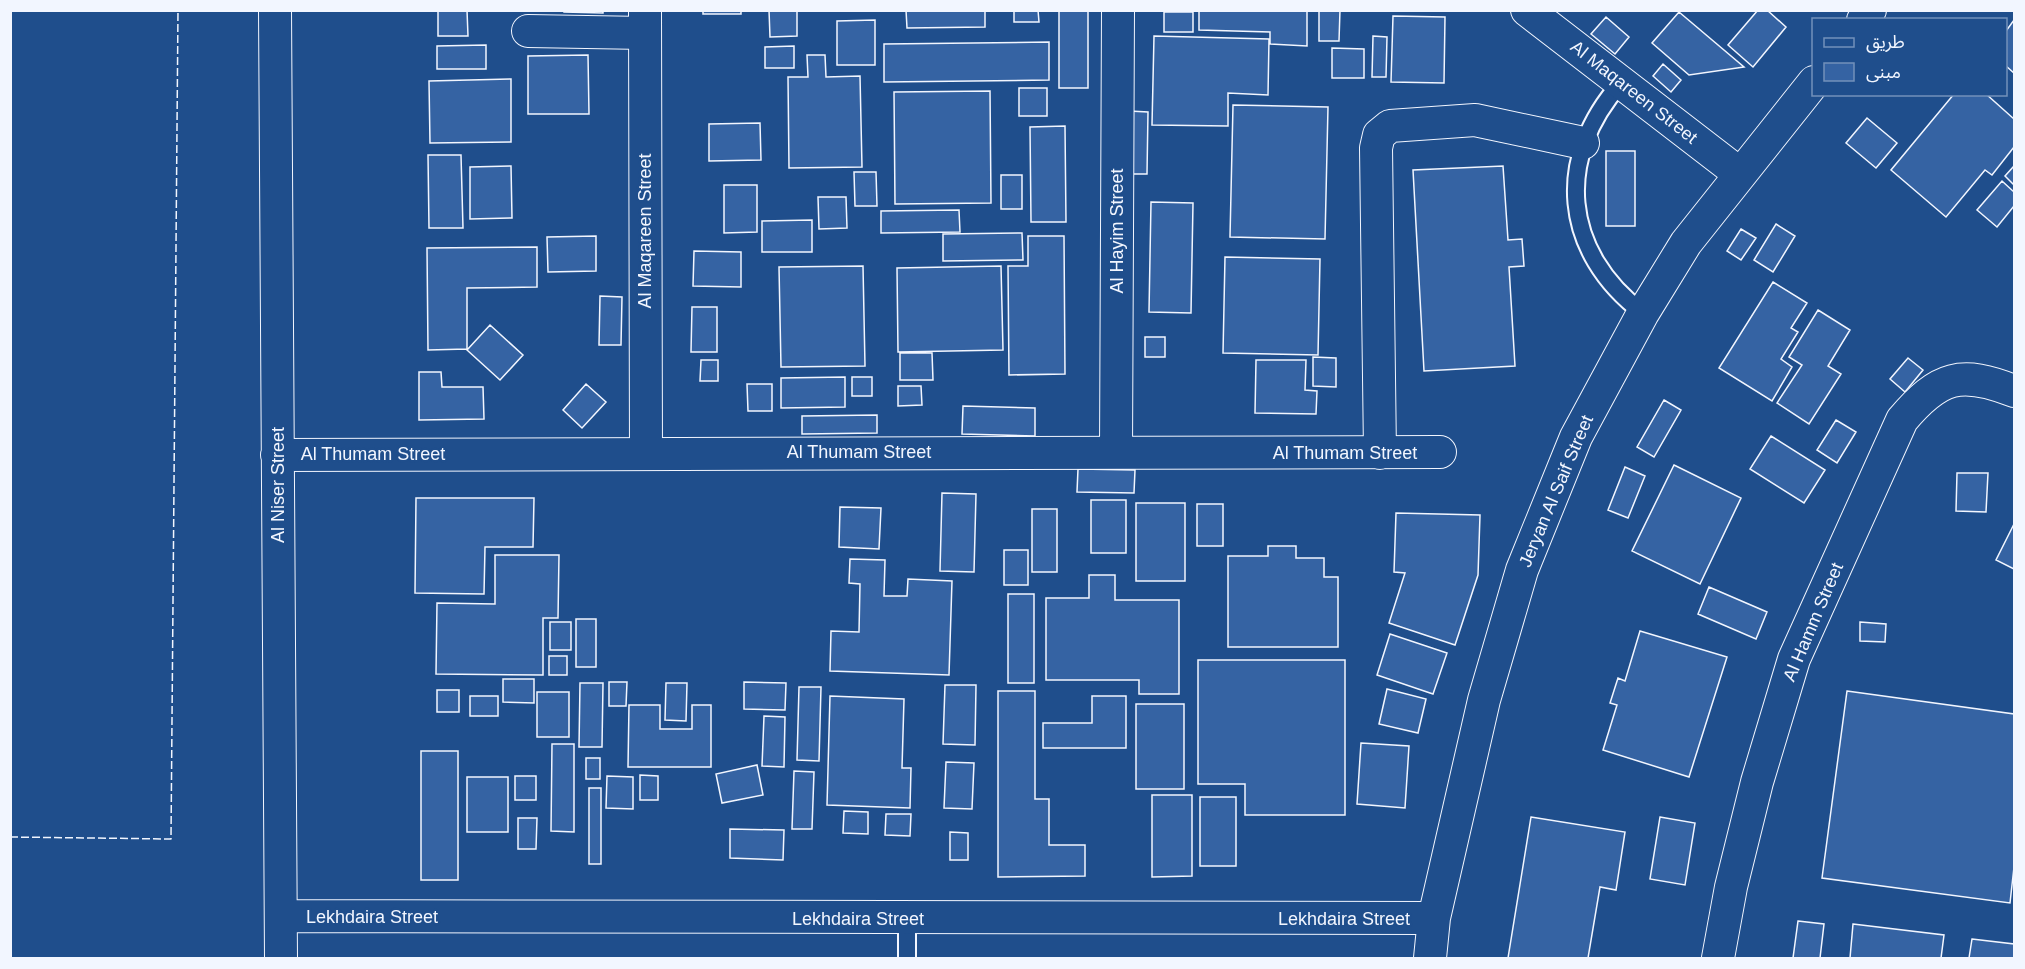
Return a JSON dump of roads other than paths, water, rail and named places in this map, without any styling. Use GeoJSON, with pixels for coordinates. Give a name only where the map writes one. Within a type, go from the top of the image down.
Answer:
{"type":"FeatureCollection","features":[{"type":"Feature","properties":{"kind":"street","name":"Al Niser Street"},"geometry":{"type":"LineString","coordinates":[[275,10],[281,958]]}},
{"type":"Feature","properties":{"kind":"street","name":"Al Hayim Street"},"geometry":{"type":"LineString","coordinates":[[1116,452],[1119,10]]}},
{"type":"Feature","properties":{"kind":"street","name":"Al Maqareen Street"},"geometry":{"type":"LineString","coordinates":[[1527,10],[1740,174]]}},
{"type":"Feature","properties":{"kind":"street","name":"Al Maqareen Street"},"geometry":{"type":"LineString","coordinates":[[645,22],[646,452]]}},
{"type":"Feature","properties":{"kind":"street"},"geometry":{"type":"LineString","coordinates":[[528,30],[645,22]]}},
{"type":"Feature","properties":{"kind":"street","name":"Jeryan Al Saif Street"},"geometry":{"type":"LineString","coordinates":[[1430,958],[1434,918],[1484,700],[1522,570],[1576,437],[1643,312],[1686,243],[1812,84]]}},
{"type":"Feature","properties":{"kind":"street"},"geometry":{"type":"LineString","coordinates":[[1380,453],[1376,148],[1379,135],[1390,126],[1475,120],[1583,143]]}},
{"type":"Feature","properties":{"kind":"street","name":"Al Hamm Street"},"geometry":{"type":"LineString","coordinates":[[1718,958],[1731,887],[1754,792],[1794,659],[1902,420],[1923,395],[1953,379],[1990,381],[2014,391]]}},
{"type":"Feature","properties":{"kind":"street","name":"Al Thumam Street"},"geometry":{"type":"LineString","coordinates":[[277,455],[646,452],[1440,452]]}},
{"type":"Feature","properties":{"kind":"street","name":"Lekhdaira Street"},"geometry":{"type":"LineString","coordinates":[[281,916],[907,920],[1434,918]]}},
{"type":"Feature","properties":{"kind":"lane"},"geometry":{"type":"LineString","coordinates":[[1621,83],[1605,100],[1583,143],[1575,191],[1584,238],[1593,260],[1624,298],[1643,312]]}},
{"type":"Feature","properties":{"kind":"lane"},"geometry":{"type":"LineString","coordinates":[[907,920],[907,958]]}}]}
